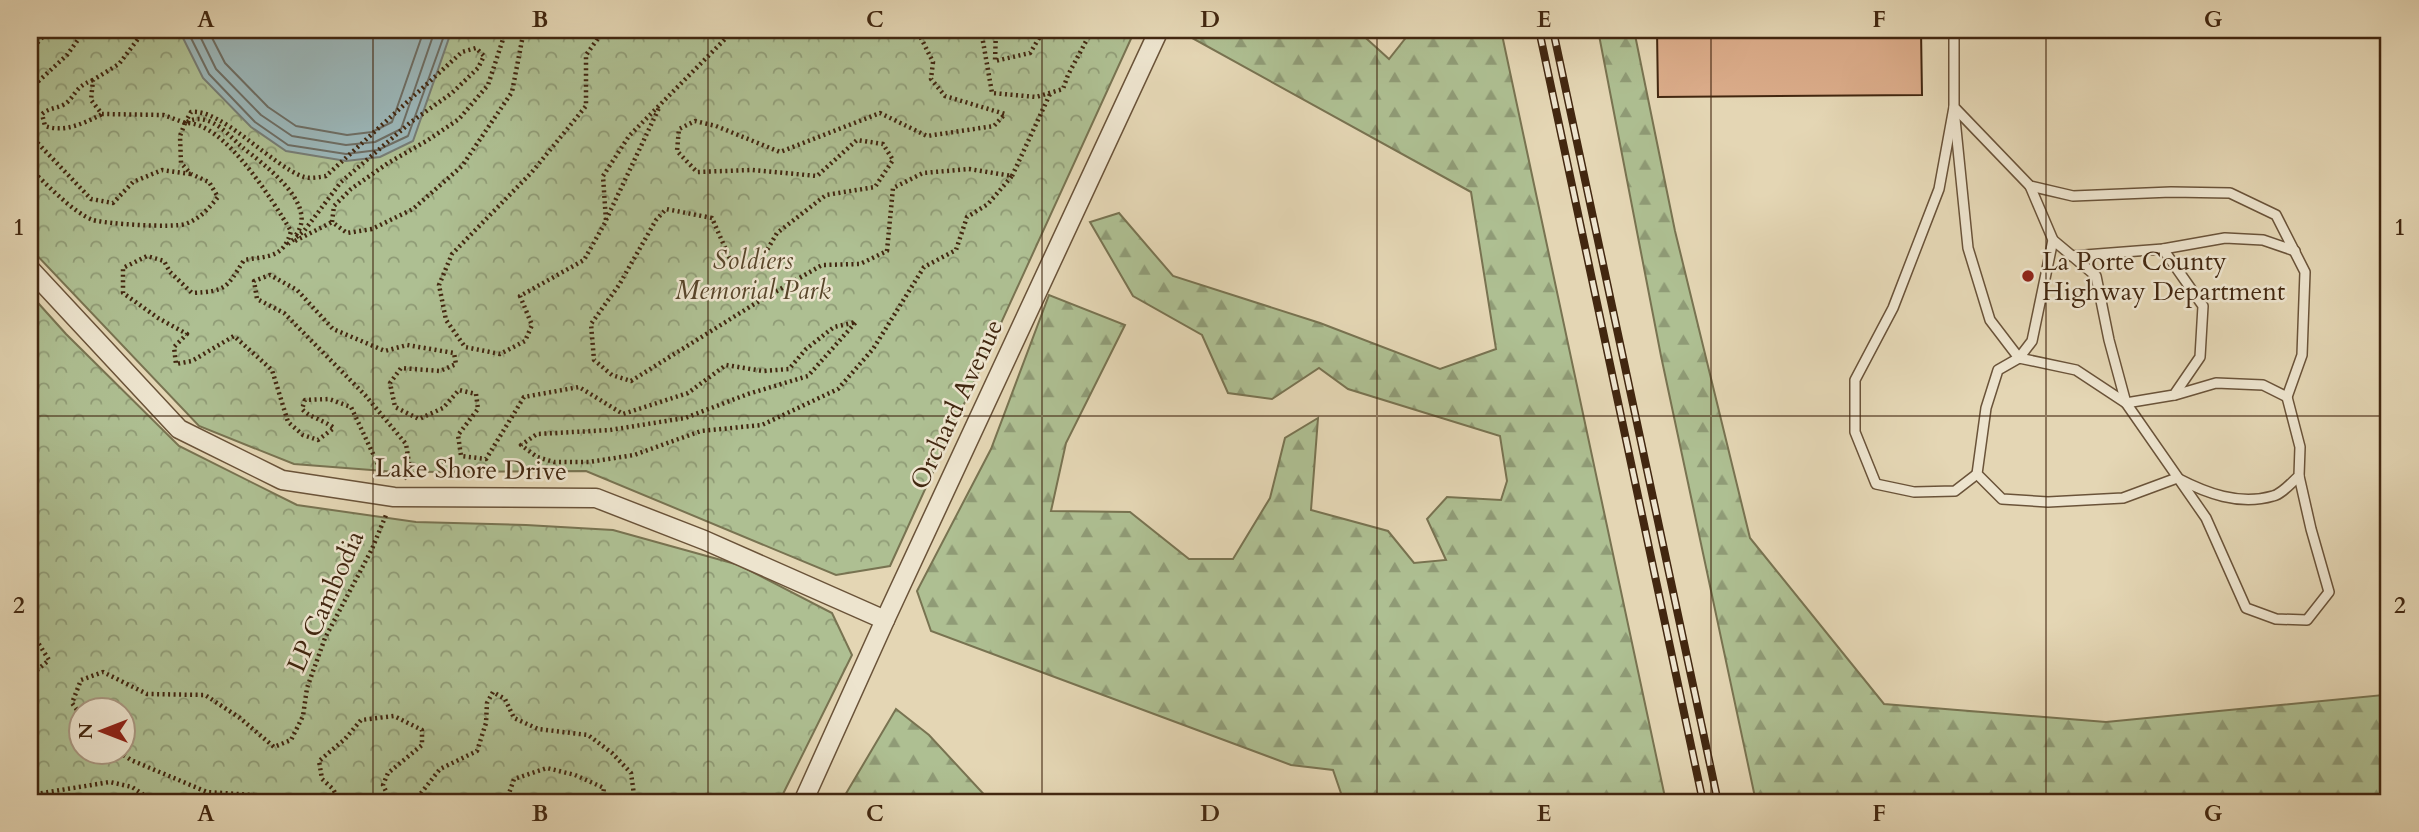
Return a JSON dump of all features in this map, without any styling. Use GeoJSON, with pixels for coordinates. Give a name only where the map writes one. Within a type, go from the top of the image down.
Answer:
{"type":"FeatureCollection","features":[{"type":"Feature","properties":{"kind":"street","name":"Orchard Avenue"},"geometry":{"type":"LineString","coordinates":[[803,802],[1159,30]]}},
{"type":"Feature","properties":{"kind":"street","name":"Lake Shore Drive"},"geometry":{"type":"LineString","coordinates":[[30,269],[179,429],[282,480],[394,497],[596,498],[704,540],[885,620]]}},
{"type":"Feature","properties":{"kind":"lane"},"geometry":{"type":"LineString","coordinates":[[1954,30],[1954,107],[1968,248],[1990,320],[2020,358],[2076,370],[2126,404],[2174,395],[2216,383],[2263,385],[2287,397]]}},
{"type":"Feature","properties":{"kind":"lane"},"geometry":{"type":"LineString","coordinates":[[1954,107],[2030,186],[2053,240],[2096,276],[2126,404],[2206,518],[2246,608],[2276,619],[2307,620],[2329,593],[2299,476],[2300,447],[2287,397],[2302,355],[2305,272],[2276,215],[2230,193],[2171,192],[2073,196],[2030,186]]}},
{"type":"Feature","properties":{"kind":"lane"},"geometry":{"type":"LineString","coordinates":[[1954,107],[1939,189],[1893,308],[1855,380],[1855,432],[1877,484],[1914,492],[1955,491],[1977,474],[1986,408],[1998,370],[2020,358],[2032,341],[2053,240]]}},
{"type":"Feature","properties":{"kind":"lane"},"geometry":{"type":"LineString","coordinates":[[2072,256],[2163,249],[2225,238],[2263,240],[2294,251]]}},
{"type":"Feature","properties":{"kind":"lane"},"geometry":{"type":"LineString","coordinates":[[2163,249],[2203,306],[2200,357],[2174,395]]}},
{"type":"Feature","properties":{"kind":"lane"},"geometry":{"type":"LineString","coordinates":[[1977,474],[2002,499],[2048,502],[2123,498],[2177,478],[2209,494],[2242,499],[2275,496],[2299,476]]}},
{"type":"Feature","properties":{"kind":"path"},"geometry":{"type":"LineString","coordinates":[[30,51],[49,30]]}},
{"type":"Feature","properties":{"kind":"path"},"geometry":{"type":"LineString","coordinates":[[30,89],[67,55],[85,30]]}},
{"type":"Feature","properties":{"kind":"path"},"geometry":{"type":"LineString","coordinates":[[143,30],[119,64],[79,85],[66,104],[42,114],[42,122],[53,129],[82,124],[102,114],[164,115],[184,123],[201,125],[240,157],[270,196],[291,231],[288,245]]}},
{"type":"Feature","properties":{"kind":"path"},"geometry":{"type":"LineString","coordinates":[[332,222],[334,206],[351,189],[387,163],[459,119],[488,85],[506,30]]}},
{"type":"Feature","properties":{"kind":"path"},"geometry":{"type":"LineString","coordinates":[[332,222],[347,233],[372,229],[413,209],[462,166],[512,92],[524,30]]}},
{"type":"Feature","properties":{"kind":"path"},"geometry":{"type":"LineString","coordinates":[[604,30],[586,55],[586,106],[532,172],[452,254],[439,285],[446,320],[465,347],[500,354],[525,341],[532,325],[520,296],[584,260],[606,221],[662,104]]}},
{"type":"Feature","properties":{"kind":"path"},"geometry":{"type":"LineString","coordinates":[[606,221],[603,176],[629,136],[734,30]]}},
{"type":"Feature","properties":{"kind":"path"},"geometry":{"type":"LineString","coordinates":[[917,30],[933,62],[931,79],[945,96],[1005,114],[993,125],[928,136],[880,113],[780,152],[716,125],[695,121],[680,129],[677,151],[697,172],[751,170],[817,177],[857,140],[883,144],[893,160],[875,187],[826,195],[777,233],[760,262],[745,266],[730,259],[712,218],[666,209],[656,220],[619,285],[591,324],[594,360],[612,375],[631,381],[822,265],[860,264],[887,251],[893,188],[923,173],[969,169],[1012,177]]}},
{"type":"Feature","properties":{"kind":"path"},"geometry":{"type":"LineString","coordinates":[[981,30],[992,93],[1036,97],[1063,89],[1092,30]]}},
{"type":"Feature","properties":{"kind":"path"},"geometry":{"type":"LineString","coordinates":[[996,30],[995,61],[1030,53],[1044,30]]}},
{"type":"Feature","properties":{"kind":"path"},"geometry":{"type":"LineString","coordinates":[[191,174],[181,163],[179,148],[184,123],[191,112],[199,111],[224,123],[306,178],[326,176],[462,52],[477,47],[484,56],[478,68],[452,93],[411,122],[341,181],[304,231],[276,254],[244,260],[230,283],[218,292],[192,293],[170,272],[164,261],[147,257],[123,268],[123,293],[158,318],[187,334],[174,347],[176,364],[192,361],[234,336],[272,370],[288,422],[303,435],[318,440],[334,428],[322,419],[308,416],[302,409],[305,400],[329,399],[352,407],[394,497]]}},
{"type":"Feature","properties":{"kind":"path"},"geometry":{"type":"LineString","coordinates":[[93,80],[92,100],[102,114]]}},
{"type":"Feature","properties":{"kind":"path"},"geometry":{"type":"LineString","coordinates":[[394,497],[410,468],[405,444],[365,395],[284,313],[257,299],[254,281],[270,275],[297,290],[333,329],[385,351],[407,345],[454,353],[456,364],[440,371],[401,368],[390,383],[395,407],[419,419],[443,408],[459,390],[476,394],[478,409],[458,435],[461,456],[486,459],[524,397],[579,387],[623,414],[688,393],[726,365],[763,371],[789,369],[806,349],[834,327],[856,322],[808,376],[748,394],[685,418],[610,430],[537,434],[522,445],[537,457],[554,462],[589,462],[634,455],[701,431],[762,425],[838,388],[873,349],[925,267],[956,250],[967,217],[988,204],[1012,177],[1051,93]]}},
{"type":"Feature","properties":{"kind":"path"},"geometry":{"type":"LineString","coordinates":[[184,123],[195,118],[213,122],[279,178],[301,213],[300,230],[288,245]]}},
{"type":"Feature","properties":{"kind":"path"},"geometry":{"type":"LineString","coordinates":[[30,135],[91,199],[113,203],[134,182],[162,170],[191,174],[209,182],[218,197],[204,213],[184,225],[132,225],[93,220],[30,169]]}},
{"type":"Feature","properties":{"kind":"path"},"geometry":{"type":"LineString","coordinates":[[288,245],[332,222]]}},
{"type":"Feature","properties":{"kind":"path","name":"LP Cambodia"},"geometry":{"type":"LineString","coordinates":[[75,696],[81,680],[103,673],[147,694],[205,695],[240,718],[274,747],[291,740],[303,716],[307,688],[325,638],[372,549],[394,497]]}},
{"type":"Feature","properties":{"kind":"path"},"geometry":{"type":"LineString","coordinates":[[30,630],[49,660],[30,676]]}},
{"type":"Feature","properties":{"kind":"path"},"geometry":{"type":"LineString","coordinates":[[414,802],[440,769],[477,751],[486,723],[487,704],[493,692],[505,699],[514,718],[538,729],[588,735],[612,753],[631,773],[635,802]]}},
{"type":"Feature","properties":{"kind":"path"},"geometry":{"type":"LineString","coordinates":[[340,802],[334,789],[322,779],[319,761],[345,739],[361,720],[394,716],[422,730],[422,745],[388,773],[383,785],[389,798],[397,802]]}},
{"type":"Feature","properties":{"kind":"path"},"geometry":{"type":"LineString","coordinates":[[136,762],[207,792],[268,796],[273,802]]}},
{"type":"Feature","properties":{"kind":"path"},"geometry":{"type":"LineString","coordinates":[[506,802],[514,779],[547,768],[575,775],[604,788],[602,802]]}},
{"type":"Feature","properties":{"kind":"path"},"geometry":{"type":"LineString","coordinates":[[30,795],[110,782],[132,787],[154,802]]}},
{"type":"Feature","properties":{"kind":"green space","name":"Soldiers Memorial Park"},"geometry":{"type":"Polygon","coordinates":[[[30,30],[1135,30],[890,566],[836,575],[586,471],[397,472],[294,464],[199,426],[30,248],[30,30]]]}},
{"type":"Feature","properties":{"kind":"green space"},"geometry":{"type":"Polygon","coordinates":[[[1184,30],[1289,30],[1305,38],[1315,30],[1357,30],[1389,59],[1412,30],[1501,30],[1666,802],[1344,802],[1333,770],[1291,765],[931,631],[917,591],[991,449],[1049,295],[1125,325],[1066,443],[1051,511],[1130,512],[1189,559],[1233,559],[1270,498],[1285,438],[1318,418],[1311,510],[1388,531],[1414,563],[1446,560],[1427,519],[1447,497],[1501,500],[1507,481],[1500,436],[1348,389],[1319,368],[1272,399],[1228,393],[1202,335],[1133,296],[1090,222],[1119,213],[1173,276],[1320,323],[1440,369],[1496,349],[1471,192],[1183,33],[1184,30]]]}},
{"type":"Feature","properties":{"kind":"green space"},"geometry":{"type":"Polygon","coordinates":[[[1598,30],[1634,30],[1675,231],[1750,538],[1884,704],[2106,722],[2383,695],[2384,802],[1756,802],[1661,356],[1598,30]]]}},
{"type":"Feature","properties":{"kind":"green space"},"geometry":{"type":"Polygon","coordinates":[[[30,294],[66,334],[179,446],[297,505],[416,522],[613,530],[739,565],[832,613],[852,655],[779,802],[30,802],[30,294]]]}},
{"type":"Feature","properties":{"kind":"green space"},"geometry":{"type":"Polygon","coordinates":[[[896,709],[929,735],[991,802],[841,802],[896,709]]]}},
{"type":"Feature","properties":{"kind":"water"},"geometry":{"type":"Polygon","coordinates":[[[179,30],[454,30],[413,141],[380,157],[346,161],[286,151],[251,127],[203,78],[179,30]]]}},
{"type":"Feature","properties":{"kind":"building"},"geometry":{"type":"Polygon","coordinates":[[[1657,30],[1921,30],[1922,95],[1658,97],[1657,30]]]}},
{"type":"Feature","properties":{"kind":"railway"},"geometry":{"type":"LineString","coordinates":[[1539,30],[1703,802]]}},
{"type":"Feature","properties":{"kind":"railway"},"geometry":{"type":"LineString","coordinates":[[1553,30],[1718,802]]}},
{"type":"Feature","properties":{"kind":"place","name":"La Porte County Highway Department"},"geometry":{"type":"Point","coordinates":[2028,276]}}]}
